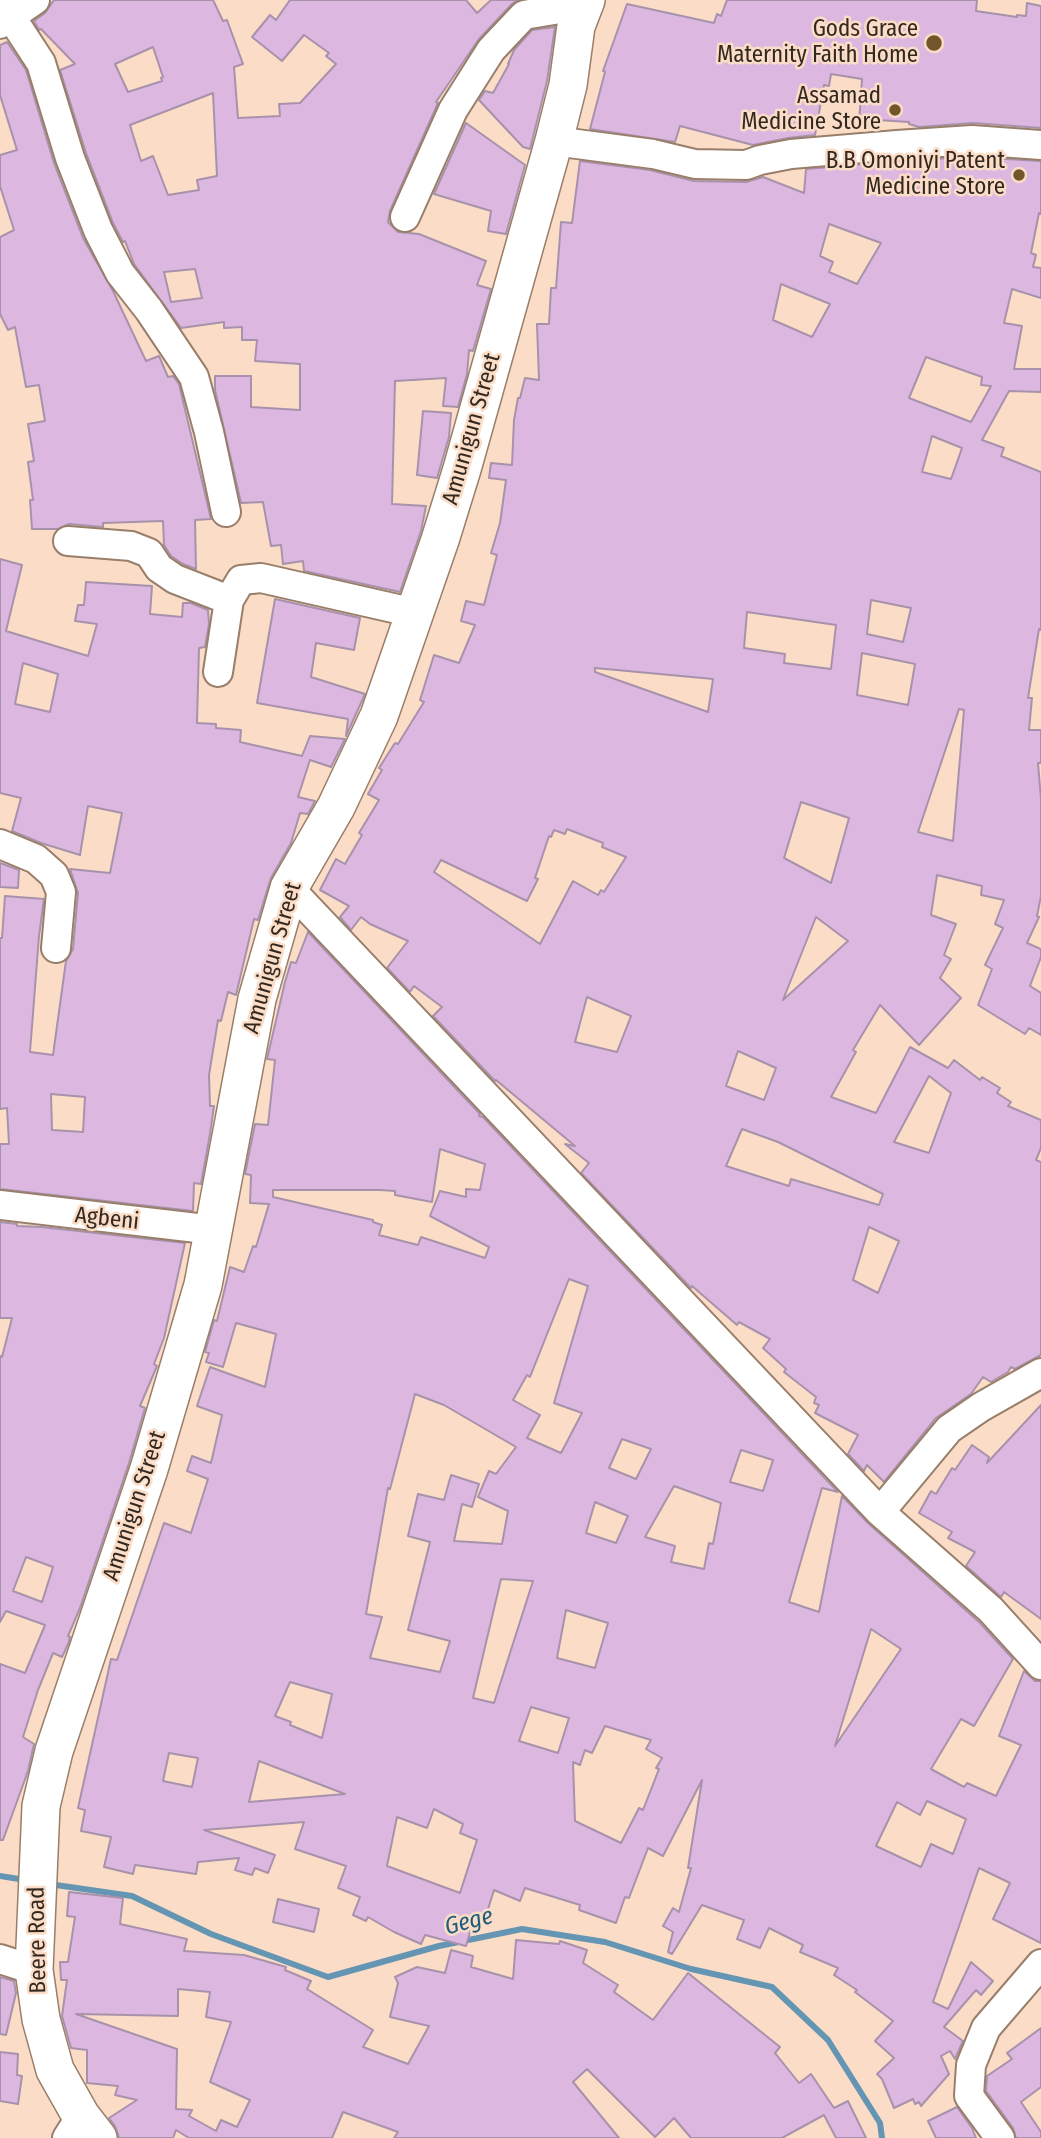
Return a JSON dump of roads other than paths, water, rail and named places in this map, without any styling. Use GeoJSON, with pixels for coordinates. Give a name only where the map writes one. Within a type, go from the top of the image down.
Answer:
{"type":"FeatureCollection","features":[{"type":"Feature","properties":{"kind":"main road","name":"Amunigun Street"},"geometry":{"type":"LineString","coordinates":[[38,1853],[41,1806],[54,1751],[149,1469],[203,1285],[257,999],[289,888],[336,807],[374,727],[462,469],[568,85],[569,9]]}},
{"type":"Feature","properties":{"kind":"main road","name":"Beere Road"},"geometry":{"type":"LineString","coordinates":[[38,1853],[34,1969],[41,2019],[55,2070],[82,2131]]}},
{"type":"Feature","properties":{"kind":"street"},"geometry":{"type":"LineString","coordinates":[[405,217],[453,110],[492,50],[524,15],[569,9]]}},
{"type":"Feature","properties":{"kind":"street"},"geometry":{"type":"LineString","coordinates":[[12,10],[41,63],[70,158],[98,230],[120,273],[149,310],[194,377],[226,512]]}},
{"type":"Feature","properties":{"kind":"street"},"geometry":{"type":"LineString","coordinates":[[554,141],[653,154],[695,164],[746,165],[791,154],[916,144],[972,141],[1041,145]]}},
{"type":"Feature","properties":{"kind":"street"},"geometry":{"type":"LineString","coordinates":[[68,541],[131,546],[149,553],[159,568],[175,579],[229,600]]}},
{"type":"Feature","properties":{"kind":"street"},"geometry":{"type":"LineString","coordinates":[[218,672],[229,600],[241,580],[261,578],[415,612]]}},
{"type":"Feature","properties":{"kind":"street"},"geometry":{"type":"LineString","coordinates":[[0,844],[36,859],[54,875],[61,892],[56,948]]}},
{"type":"Feature","properties":{"kind":"street"},"geometry":{"type":"LineString","coordinates":[[289,888],[880,1512],[992,1610],[1041,1665]]}},
{"type":"Feature","properties":{"kind":"street","name":"Agbeni"},"geometry":{"type":"LineString","coordinates":[[0,1205],[214,1230]]}},
{"type":"Feature","properties":{"kind":"street"},"geometry":{"type":"LineString","coordinates":[[880,1512],[949,1429],[981,1407],[1041,1373]]}},
{"type":"Feature","properties":{"kind":"street"},"geometry":{"type":"LineString","coordinates":[[0,1959],[34,1969]]}},
{"type":"Feature","properties":{"kind":"street"},"geometry":{"type":"LineString","coordinates":[[1000,2138],[969,2096],[971,2065],[986,2028],[1041,1964]]}},
{"type":"Feature","properties":{"kind":"waterway","name":"Gege"},"geometry":{"type":"LineString","coordinates":[[0,1876],[25,1880]]}},
{"type":"Feature","properties":{"kind":"waterway","name":"Gege"},"geometry":{"type":"LineString","coordinates":[[49,1884],[132,1896],[211,1934],[328,1977],[439,1946],[522,1929],[605,1942],[691,1969],[772,1987],[828,2040],[880,2123],[882,2138]]}},
{"type":"Feature","properties":{"kind":"place","name":"Gods Grace Maternity Faith Home"},"geometry":{"type":"Point","coordinates":[934,43]}},
{"type":"Feature","properties":{"kind":"place","name":"Assamad Medicine Store"},"geometry":{"type":"Point","coordinates":[895,110]}},
{"type":"Feature","properties":{"kind":"place","name":"B.B Omoniyi Patent Medicine Store"},"geometry":{"type":"Point","coordinates":[1019,175]}}]}
